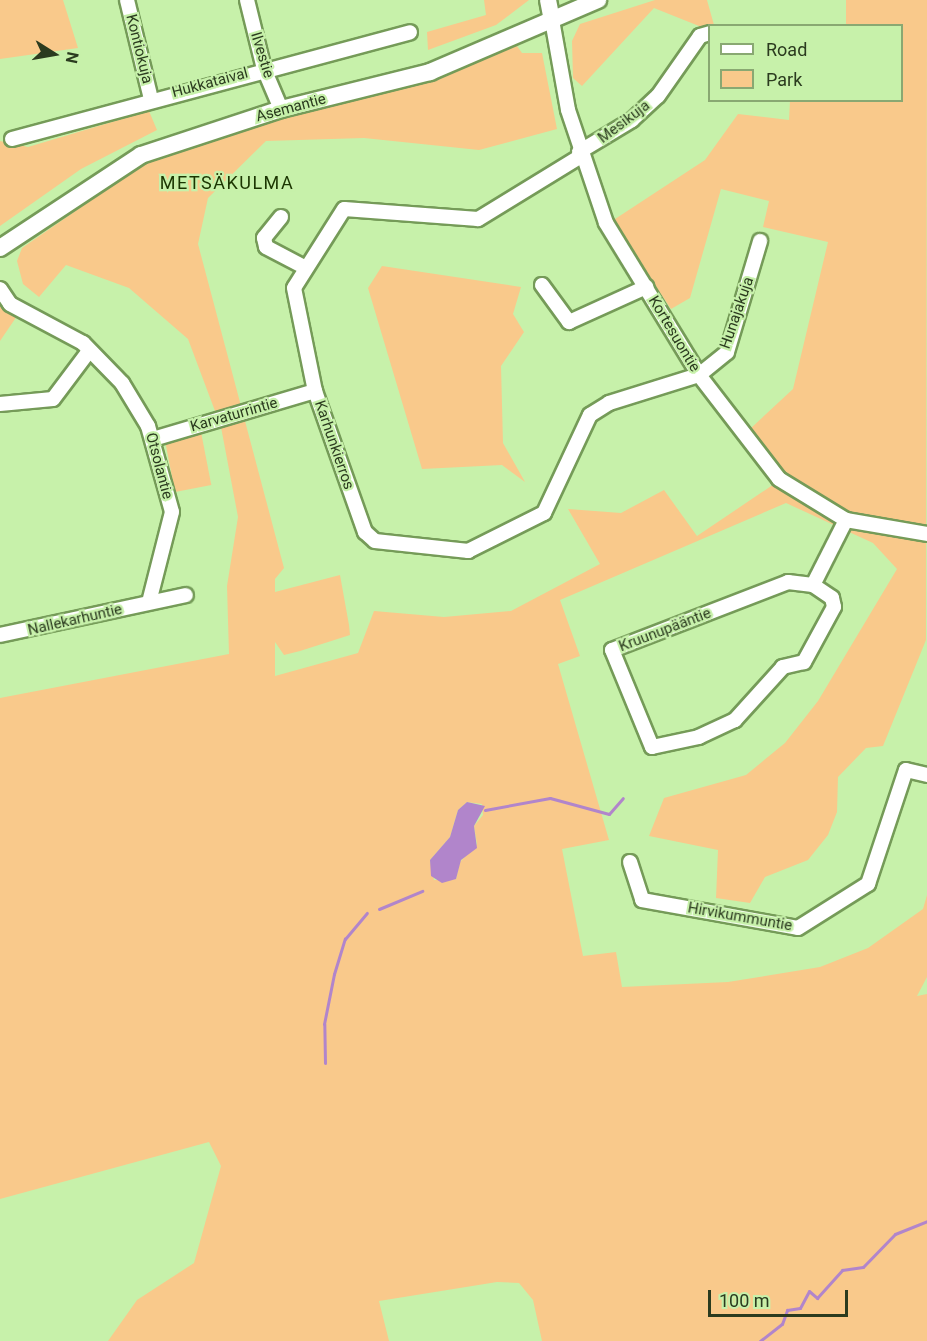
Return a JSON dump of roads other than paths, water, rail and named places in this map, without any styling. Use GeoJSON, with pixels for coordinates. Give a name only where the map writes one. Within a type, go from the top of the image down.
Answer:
{"type":"FeatureCollection","features":[{"type":"Feature","properties":{"kind":"main road"},"geometry":{"type":"LineString","coordinates":[[548,0],[552,20]]}},
{"type":"Feature","properties":{"kind":"main road","name":"Asemantie"},"geometry":{"type":"LineString","coordinates":[[0,248],[141,155],[281,109],[430,72],[598,0]]}},
{"type":"Feature","properties":{"kind":"street","name":"Kontiokuja"},"geometry":{"type":"LineString","coordinates":[[127,0],[152,99]]}},
{"type":"Feature","properties":{"kind":"street","name":"Ilvestie"},"geometry":{"type":"LineString","coordinates":[[247,0],[264,69],[281,109]]}},
{"type":"Feature","properties":{"kind":"street","name":"Kortesuontie"},"geometry":{"type":"LineString","coordinates":[[552,20],[580,154],[606,223],[699,375],[772,472],[846,520],[927,534]]}},
{"type":"Feature","properties":{"kind":"street","name":"Hukkataival"},"geometry":{"type":"LineString","coordinates":[[12,139],[152,99],[410,32]]}},
{"type":"Feature","properties":{"kind":"street","name":"Mesikuja"},"geometry":{"type":"LineString","coordinates":[[580,154],[632,120],[658,96],[700,36],[708,34]]}},
{"type":"Feature","properties":{"kind":"street","name":"Karhunkierros"},"geometry":{"type":"LineString","coordinates":[[580,154],[478,219],[344,209],[306,268],[292,296],[315,391],[369,537],[468,551],[552,506],[576,436],[590,415],[609,403],[699,375]]}},
{"type":"Feature","properties":{"kind":"street"},"geometry":{"type":"LineString","coordinates":[[281,217],[264,238],[266,248],[306,268]]}},
{"type":"Feature","properties":{"kind":"street","name":"Hunajakuja"},"geometry":{"type":"LineString","coordinates":[[699,375],[727,352],[760,241]]}},
{"type":"Feature","properties":{"kind":"street"},"geometry":{"type":"LineString","coordinates":[[542,285],[569,322],[646,287]]}},
{"type":"Feature","properties":{"kind":"street","name":"Otsolantie"},"geometry":{"type":"LineString","coordinates":[[0,289],[10,304],[89,351],[122,383],[153,439],[172,512],[149,602]]}},
{"type":"Feature","properties":{"kind":"street"},"geometry":{"type":"LineString","coordinates":[[0,404],[54,399],[89,351]]}},
{"type":"Feature","properties":{"kind":"street","name":"Karvaturrintie"},"geometry":{"type":"LineString","coordinates":[[153,439],[315,391]]}},
{"type":"Feature","properties":{"kind":"street"},"geometry":{"type":"LineString","coordinates":[[813,585],[846,520]]}},
{"type":"Feature","properties":{"kind":"street","name":"Kruunupääntie"},"geometry":{"type":"LineString","coordinates":[[788,582],[813,585],[832,598],[834,607],[804,662],[788,664],[735,720],[699,737],[652,747],[612,651],[788,582]]}},
{"type":"Feature","properties":{"kind":"street","name":"Nallekarhuntie"},"geometry":{"type":"LineString","coordinates":[[0,635],[186,595]]}},
{"type":"Feature","properties":{"kind":"street","name":"Hirvikummuntie"},"geometry":{"type":"LineString","coordinates":[[630,862],[642,900],[798,928],[868,884],[906,770],[927,775]]}},
{"type":"Feature","properties":{"kind":"waterway"},"geometry":{"type":"LineString","coordinates":[[485,810],[550,798],[609,814],[623,798]]}},
{"type":"Feature","properties":{"kind":"waterway"},"geometry":{"type":"LineString","coordinates":[[379,909],[422,891]]}},
{"type":"Feature","properties":{"kind":"waterway"},"geometry":{"type":"LineString","coordinates":[[325,1063],[324,1024],[334,974],[345,939],[367,913]]}},
{"type":"Feature","properties":{"kind":"waterway"},"geometry":{"type":"LineString","coordinates":[[760,1341],[782,1324],[787,1310],[800,1308],[809,1291],[817,1298],[842,1270],[863,1267],[895,1234],[927,1221]]}},
{"type":"Feature","properties":{"kind":"district","name":"METSÄKULMA"},"geometry":{"type":"Point","coordinates":[227,183]}}]}
